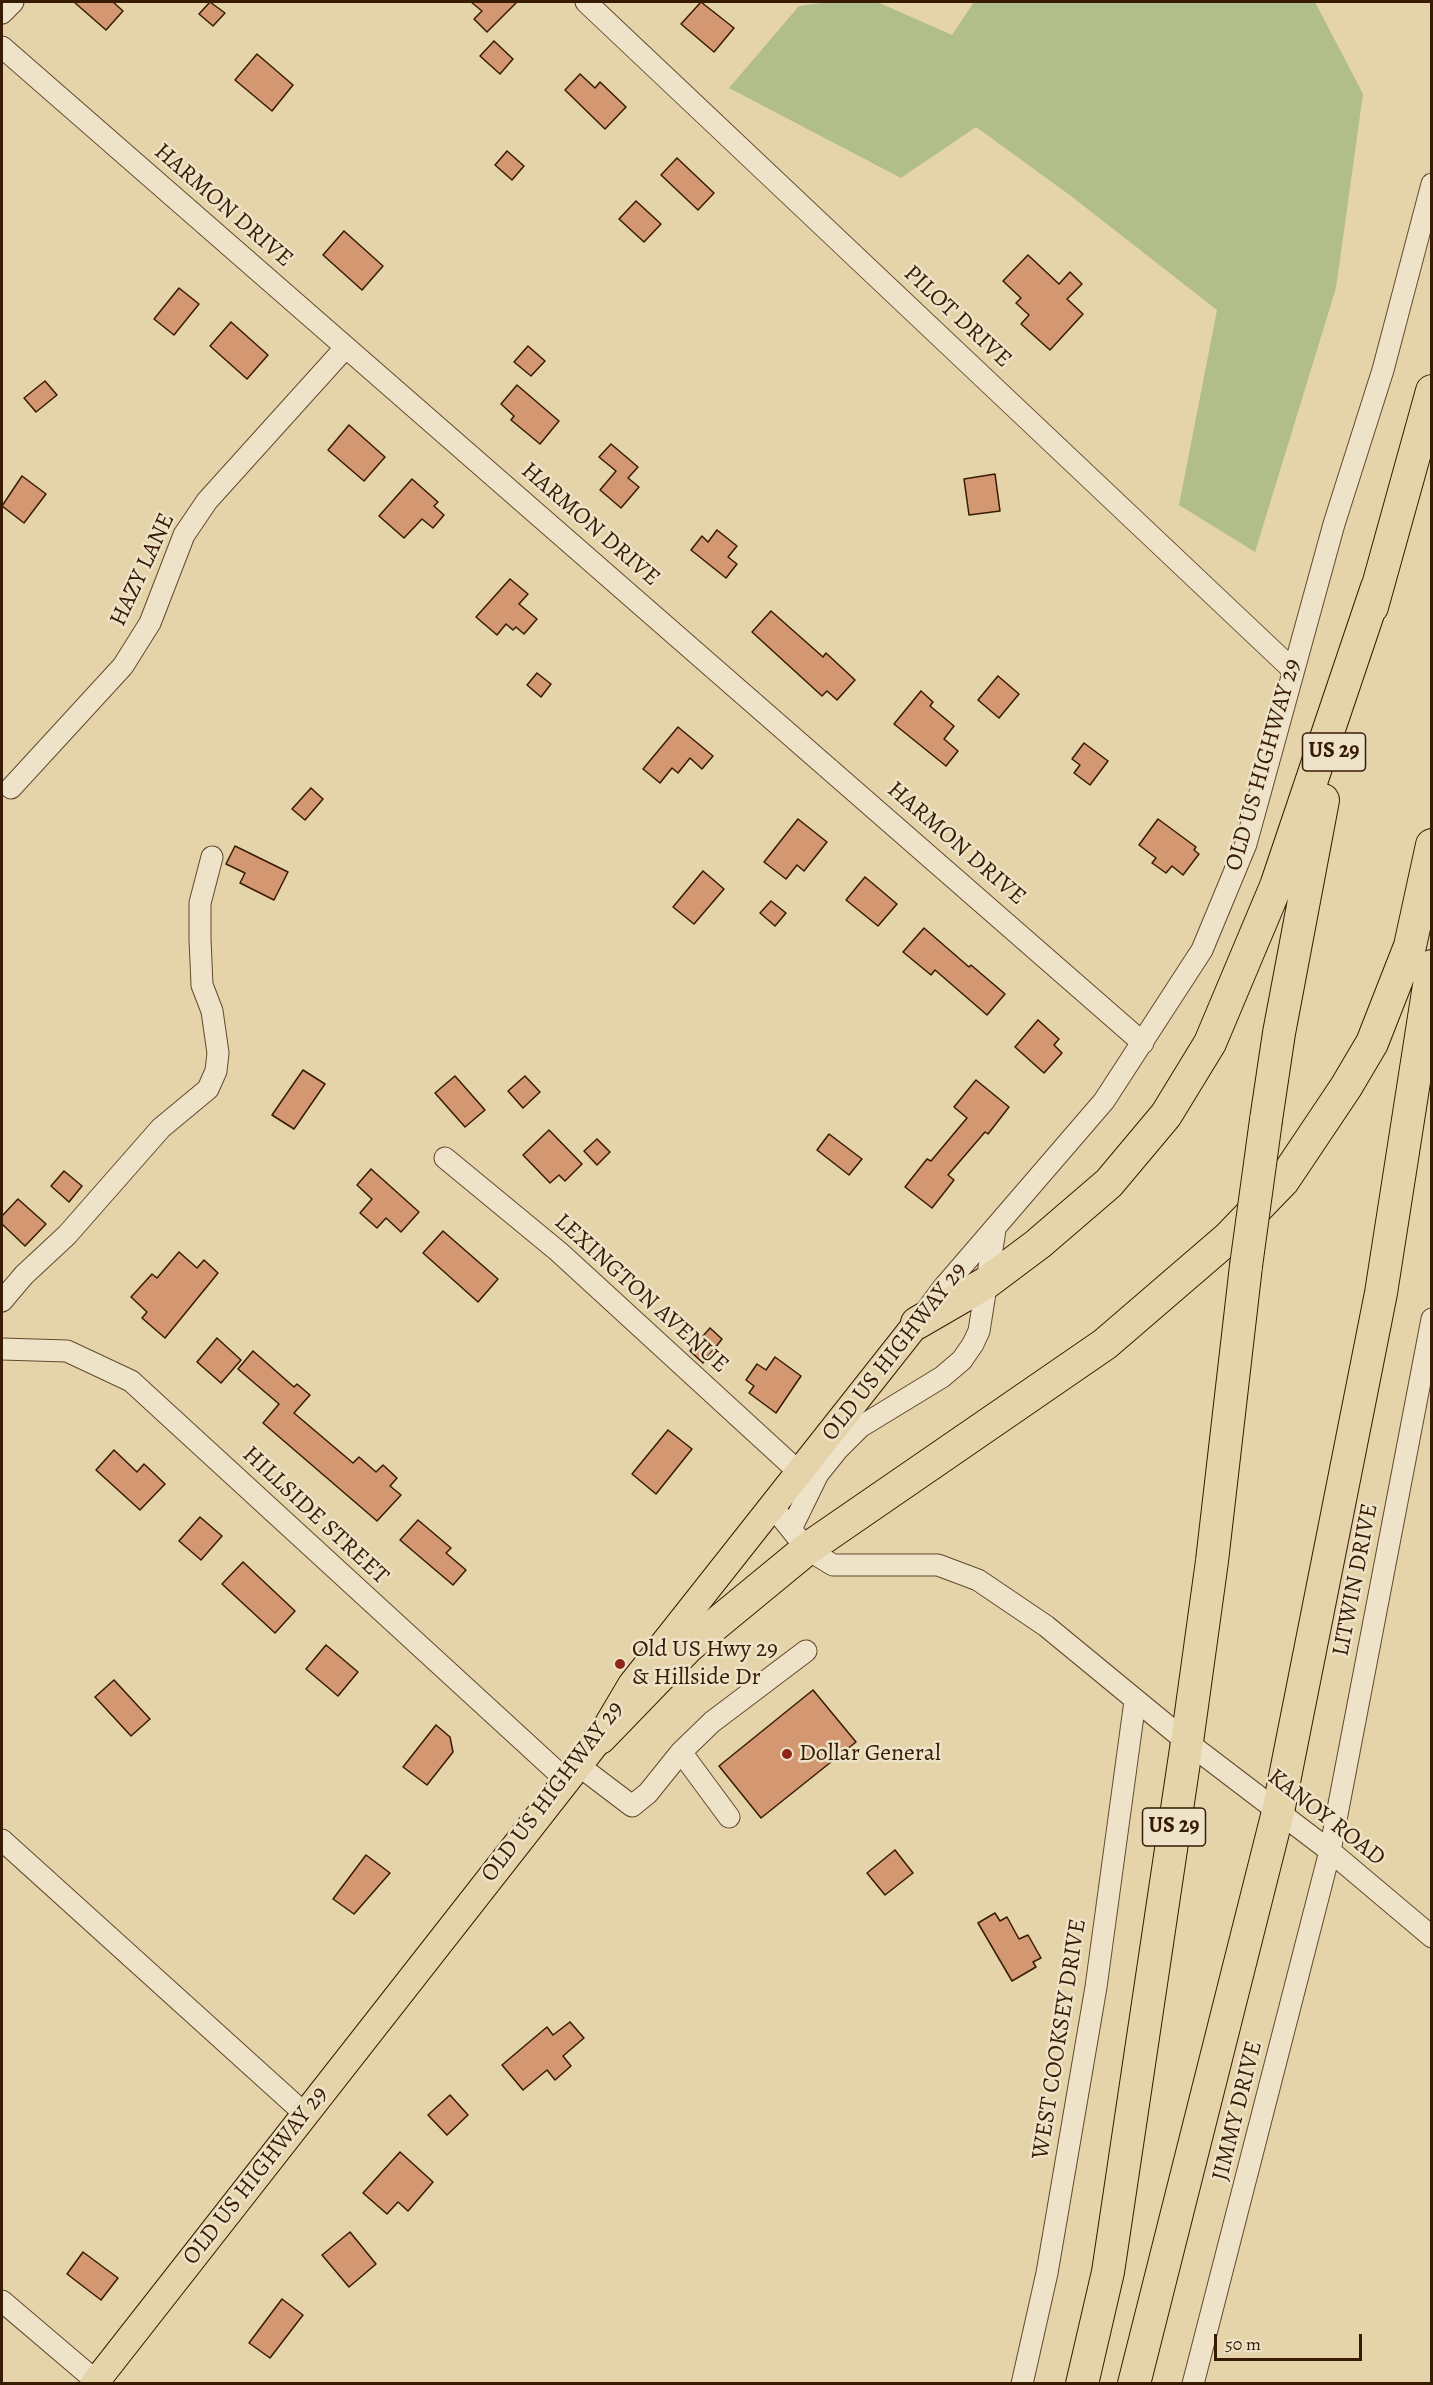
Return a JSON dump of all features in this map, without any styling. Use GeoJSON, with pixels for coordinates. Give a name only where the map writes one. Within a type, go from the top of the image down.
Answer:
{"type":"FeatureCollection","features":[{"type":"Feature","properties":{"kind":"highway","name":"US 29"},"geometry":{"type":"LineString","coordinates":[[1082,2384],[1108,2272],[1212,1561],[1246,1266],[1266,1120],[1313,849],[1343,711],[1431,391]]}},
{"type":"Feature","properties":{"kind":"highway"},"geometry":{"type":"LineString","coordinates":[[917,1323],[986,1283],[1038,1244],[1109,1184],[1166,1115],[1210,1043],[1276,886],[1377,587]]}},
{"type":"Feature","properties":{"kind":"highway"},"geometry":{"type":"LineString","coordinates":[[600,1738],[688,1647],[800,1538],[1105,1344],[1227,1239],[1283,1181],[1346,1087],[1372,1043],[1410,946],[1431,845]]}},
{"type":"Feature","properties":{"kind":"highway"},"geometry":{"type":"LineString","coordinates":[[1134,2384],[1278,1812],[1381,1293],[1431,966]]}},
{"type":"Feature","properties":{"kind":"main road","name":"OLD US HIGHWAY 29"},"geometry":{"type":"LineString","coordinates":[[95,2382],[600,1738],[632,1684],[917,1323]]}},
{"type":"Feature","properties":{"kind":"street"},"geometry":{"type":"LineString","coordinates":[[2,14],[13,2]]}},
{"type":"Feature","properties":{"kind":"street","name":"PILOT DRIVE"},"geometry":{"type":"LineString","coordinates":[[586,2],[1293,670]]}},
{"type":"Feature","properties":{"kind":"street","name":"HARMON DRIVE"},"geometry":{"type":"LineString","coordinates":[[2,47],[1143,1043]]}},
{"type":"Feature","properties":{"kind":"street","name":"OLD US HIGHWAY 29"},"geometry":{"type":"LineString","coordinates":[[917,1323],[943,1288],[1104,1101],[1202,950],[1241,855],[1334,524],[1383,370],[1431,184]]}},
{"type":"Feature","properties":{"kind":"street","name":"HAZY LANE"},"geometry":{"type":"LineString","coordinates":[[11,788],[123,666],[150,623],[184,535],[207,501],[346,347]]}},
{"type":"Feature","properties":{"kind":"street"},"geometry":{"type":"LineString","coordinates":[[2,1301],[24,1275],[68,1235],[161,1128],[208,1089],[216,1071],[218,1053],[212,1011],[202,985],[200,903],[212,857]]}},
{"type":"Feature","properties":{"kind":"street","name":"LEXINGTON AVENUE"},"geometry":{"type":"LineString","coordinates":[[445,1158],[559,1252],[800,1473]]}},
{"type":"Feature","properties":{"kind":"street"},"geometry":{"type":"LineString","coordinates":[[800,1538],[819,1474],[838,1449],[860,1427],[942,1377],[962,1360],[979,1331],[995,1230]]}},
{"type":"Feature","properties":{"kind":"street","name":"LITWIN DRIVE"},"geometry":{"type":"LineString","coordinates":[[1330,1851],[1431,1319]]}},
{"type":"Feature","properties":{"kind":"street","name":"HILLSIDE STREET"},"geometry":{"type":"LineString","coordinates":[[2,1349],[67,1351],[131,1381],[572,1772],[632,1806],[648,1793],[681,1752]]}},
{"type":"Feature","properties":{"kind":"street","name":"KANOY ROAD"},"geometry":{"type":"LineString","coordinates":[[773,1507],[821,1560],[833,1565],[938,1565],[978,1580],[1046,1626],[1187,1743],[1330,1851],[1431,1936]]}},
{"type":"Feature","properties":{"kind":"street"},"geometry":{"type":"LineString","coordinates":[[729,1817],[681,1752],[712,1722],[806,1651]]}},
{"type":"Feature","properties":{"kind":"street","name":"WEST COOKSEY DRIVE"},"geometry":{"type":"LineString","coordinates":[[1022,2384],[1047,2273],[1096,1987],[1135,1701]]}},
{"type":"Feature","properties":{"kind":"street"},"geometry":{"type":"LineString","coordinates":[[2,1840],[305,2114]]}},
{"type":"Feature","properties":{"kind":"street","name":"JIMMY DRIVE"},"geometry":{"type":"LineString","coordinates":[[1193,2384],[1330,1851]]}},
{"type":"Feature","properties":{"kind":"street"},"geometry":{"type":"LineString","coordinates":[[2,2301],[95,2382]]}},
{"type":"Feature","properties":{"kind":"green space"},"geometry":{"type":"Polygon","coordinates":[[[829,2],[877,2],[952,35],[974,2],[1315,2],[1363,94],[1336,288],[1255,552],[1179,505],[1217,310],[1071,196],[976,127],[901,178],[729,88],[799,6],[829,2]]]}},
{"type":"Feature","properties":{"kind":"building"},"geometry":{"type":"Polygon","coordinates":[[[74,2],[113,2],[123,11],[106,30],[74,2]]]}},
{"type":"Feature","properties":{"kind":"building"},"geometry":{"type":"Polygon","coordinates":[[[210,2],[225,13],[213,26],[199,14],[210,2]]]}},
{"type":"Feature","properties":{"kind":"building"},"geometry":{"type":"Polygon","coordinates":[[[471,2],[517,2],[487,32],[474,19],[482,11],[471,2]]]}},
{"type":"Feature","properties":{"kind":"building"},"geometry":{"type":"Polygon","coordinates":[[[701,2],[734,28],[714,52],[681,24],[701,2]]]}},
{"type":"Feature","properties":{"kind":"building"},"geometry":{"type":"Polygon","coordinates":[[[494,41],[513,59],[500,74],[480,56],[494,41]]]}},
{"type":"Feature","properties":{"kind":"building"},"geometry":{"type":"Polygon","coordinates":[[[257,54],[293,85],[272,111],[235,80],[257,54]]]}},
{"type":"Feature","properties":{"kind":"building"},"geometry":{"type":"Polygon","coordinates":[[[580,74],[595,88],[600,82],[626,107],[605,129],[565,90],[580,74]]]}},
{"type":"Feature","properties":{"kind":"building"},"geometry":{"type":"Polygon","coordinates":[[[507,151],[524,166],[512,180],[495,165],[507,151]]]}},
{"type":"Feature","properties":{"kind":"building"},"geometry":{"type":"Polygon","coordinates":[[[677,158],[714,193],[698,210],[661,175],[677,158]]]}},
{"type":"Feature","properties":{"kind":"building"},"geometry":{"type":"Polygon","coordinates":[[[636,201],[661,224],[644,242],[619,219],[636,201]]]}},
{"type":"Feature","properties":{"kind":"building"},"geometry":{"type":"Polygon","coordinates":[[[344,231],[383,266],[362,290],[323,255],[344,231]]]}},
{"type":"Feature","properties":{"kind":"building"},"geometry":{"type":"Polygon","coordinates":[[[1028,255],[1059,284],[1070,272],[1082,284],[1067,299],[1083,314],[1050,350],[1021,324],[1029,315],[1016,303],[1021,298],[1003,281],[1028,255]]]}},
{"type":"Feature","properties":{"kind":"building"},"geometry":{"type":"Polygon","coordinates":[[[179,288],[199,304],[174,335],[154,319],[179,288]]]}},
{"type":"Feature","properties":{"kind":"building"},"geometry":{"type":"Polygon","coordinates":[[[231,322],[268,355],[247,379],[210,346],[231,322]]]}},
{"type":"Feature","properties":{"kind":"building"},"geometry":{"type":"Polygon","coordinates":[[[528,346],[545,361],[531,376],[514,362],[528,346]]]}},
{"type":"Feature","properties":{"kind":"building"},"geometry":{"type":"Polygon","coordinates":[[[45,381],[57,395],[36,412],[24,398],[45,381]]]}},
{"type":"Feature","properties":{"kind":"building"},"geometry":{"type":"Polygon","coordinates":[[[517,385],[559,421],[540,444],[511,420],[514,416],[501,404],[517,385]]]}},
{"type":"Feature","properties":{"kind":"building"},"geometry":{"type":"Polygon","coordinates":[[[349,425],[385,457],[364,481],[328,450],[349,425]]]}},
{"type":"Feature","properties":{"kind":"building"},"geometry":{"type":"Polygon","coordinates":[[[611,444],[638,467],[628,478],[639,487],[621,508],[600,490],[616,471],[599,457],[611,444]]]}},
{"type":"Feature","properties":{"kind":"building"},"geometry":{"type":"Polygon","coordinates":[[[995,474],[1000,511],[969,515],[964,479],[995,474]]]}},
{"type":"Feature","properties":{"kind":"building"},"geometry":{"type":"Polygon","coordinates":[[[22,476],[46,494],[24,523],[2,506],[22,476]]]}},
{"type":"Feature","properties":{"kind":"building"},"geometry":{"type":"Polygon","coordinates":[[[412,479],[438,502],[434,506],[444,515],[433,528],[422,519],[404,538],[379,516],[412,479]]]}},
{"type":"Feature","properties":{"kind":"building"},"geometry":{"type":"Polygon","coordinates":[[[717,530],[737,546],[728,557],[737,564],[726,578],[691,550],[702,536],[708,542],[717,530]]]}},
{"type":"Feature","properties":{"kind":"building"},"geometry":{"type":"Polygon","coordinates":[[[510,579],[528,594],[519,604],[537,619],[524,634],[516,627],[513,630],[506,624],[497,635],[476,617],[510,579]]]}},
{"type":"Feature","properties":{"kind":"building"},"geometry":{"type":"Polygon","coordinates":[[[771,611],[823,657],[826,653],[855,680],[837,700],[827,691],[822,696],[752,632],[771,611]]]}},
{"type":"Feature","properties":{"kind":"building"},"geometry":{"type":"Polygon","coordinates":[[[537,673],[551,684],[541,697],[527,685],[537,673]]]}},
{"type":"Feature","properties":{"kind":"building"},"geometry":{"type":"Polygon","coordinates":[[[998,676],[1019,694],[999,718],[978,700],[998,676]]]}},
{"type":"Feature","properties":{"kind":"building"},"geometry":{"type":"Polygon","coordinates":[[[921,691],[933,702],[930,706],[954,726],[944,739],[958,751],[946,766],[894,724],[921,691]]]}},
{"type":"Feature","properties":{"kind":"building"},"geometry":{"type":"Polygon","coordinates":[[[678,727],[713,756],[702,769],[690,758],[678,773],[672,768],[660,783],[643,769],[678,727]]]}},
{"type":"Feature","properties":{"kind":"building"},"geometry":{"type":"Polygon","coordinates":[[[1084,743],[1108,761],[1090,785],[1074,773],[1080,765],[1072,759],[1084,743]]]}},
{"type":"Feature","properties":{"kind":"building"},"geometry":{"type":"Polygon","coordinates":[[[311,788],[323,799],[305,820],[292,809],[311,788]]]}},
{"type":"Feature","properties":{"kind":"building"},"geometry":{"type":"Polygon","coordinates":[[[798,819],[827,842],[804,871],[797,865],[786,879],[764,862],[798,819]]]}},
{"type":"Feature","properties":{"kind":"building"},"geometry":{"type":"Polygon","coordinates":[[[1158,819],[1196,847],[1194,850],[1199,854],[1183,875],[1172,866],[1166,873],[1152,863],[1156,858],[1139,845],[1158,819]]]}},
{"type":"Feature","properties":{"kind":"building"},"geometry":{"type":"Polygon","coordinates":[[[235,846],[288,872],[274,900],[240,883],[245,873],[226,864],[235,846]]]}},
{"type":"Feature","properties":{"kind":"building"},"geometry":{"type":"Polygon","coordinates":[[[703,871],[724,889],[694,924],[673,907],[703,871]]]}},
{"type":"Feature","properties":{"kind":"building"},"geometry":{"type":"Polygon","coordinates":[[[865,877],[897,904],[878,926],[846,900],[865,877]]]}},
{"type":"Feature","properties":{"kind":"building"},"geometry":{"type":"Polygon","coordinates":[[[771,901],[786,913],[775,926],[760,913],[771,901]]]}},
{"type":"Feature","properties":{"kind":"building"},"geometry":{"type":"Polygon","coordinates":[[[924,928],[969,967],[971,965],[1005,994],[987,1015],[935,970],[931,975],[903,952],[924,928]]]}},
{"type":"Feature","properties":{"kind":"building"},"geometry":{"type":"Polygon","coordinates":[[[1038,1020],[1059,1039],[1054,1045],[1062,1053],[1044,1073],[1015,1047],[1038,1020]]]}},
{"type":"Feature","properties":{"kind":"building"},"geometry":{"type":"Polygon","coordinates":[[[303,1070],[325,1084],[294,1129],[272,1115],[303,1070]]]}},
{"type":"Feature","properties":{"kind":"building"},"geometry":{"type":"Polygon","coordinates":[[[455,1076],[485,1110],[465,1127],[435,1093],[455,1076]]]}},
{"type":"Feature","properties":{"kind":"building"},"geometry":{"type":"Polygon","coordinates":[[[525,1076],[540,1092],[523,1108],[508,1091],[525,1076]]]}},
{"type":"Feature","properties":{"kind":"building"},"geometry":{"type":"Polygon","coordinates":[[[976,1080],[1009,1107],[988,1134],[985,1132],[948,1175],[954,1180],[932,1208],[905,1187],[927,1159],[931,1161],[967,1118],[954,1107],[976,1080]]]}},
{"type":"Feature","properties":{"kind":"building"},"geometry":{"type":"Polygon","coordinates":[[[549,1130],[582,1164],[565,1181],[559,1175],[550,1183],[523,1155],[549,1130]]]}},
{"type":"Feature","properties":{"kind":"building"},"geometry":{"type":"Polygon","coordinates":[[[829,1134],[862,1159],[849,1175],[817,1150],[829,1134]]]}},
{"type":"Feature","properties":{"kind":"building"},"geometry":{"type":"Polygon","coordinates":[[[597,1139],[610,1152],[597,1165],[584,1151],[597,1139]]]}},
{"type":"Feature","properties":{"kind":"building"},"geometry":{"type":"Polygon","coordinates":[[[371,1169],[419,1212],[401,1232],[386,1218],[377,1228],[360,1213],[372,1199],[357,1185],[371,1169]]]}},
{"type":"Feature","properties":{"kind":"building"},"geometry":{"type":"Polygon","coordinates":[[[64,1171],[82,1186],[69,1202],[51,1186],[64,1171]]]}},
{"type":"Feature","properties":{"kind":"building"},"geometry":{"type":"Polygon","coordinates":[[[18,1199],[46,1224],[25,1246],[2,1224],[2,1216],[18,1199]]]}},
{"type":"Feature","properties":{"kind":"building"},"geometry":{"type":"Polygon","coordinates":[[[443,1231],[498,1279],[478,1302],[423,1253],[443,1231]]]}},
{"type":"Feature","properties":{"kind":"building"},"geometry":{"type":"Polygon","coordinates":[[[179,1252],[197,1268],[204,1260],[218,1273],[165,1338],[142,1318],[147,1312],[131,1297],[152,1274],[157,1278],[179,1252]]]}},
{"type":"Feature","properties":{"kind":"building"},"geometry":{"type":"Polygon","coordinates":[[[710,1328],[722,1339],[703,1363],[690,1351],[710,1328]]]}},
{"type":"Feature","properties":{"kind":"building"},"geometry":{"type":"Polygon","coordinates":[[[217,1338],[241,1360],[221,1383],[197,1362],[217,1338]]]}},
{"type":"Feature","properties":{"kind":"building"},"geometry":{"type":"Polygon","coordinates":[[[253,1351],[294,1387],[297,1384],[310,1395],[294,1413],[353,1463],[359,1457],[376,1472],[383,1465],[397,1478],[390,1486],[401,1495],[377,1521],[263,1423],[279,1404],[238,1369],[253,1351]]]}},
{"type":"Feature","properties":{"kind":"building"},"geometry":{"type":"Polygon","coordinates":[[[775,1357],[801,1376],[776,1413],[749,1393],[754,1386],[746,1380],[757,1364],[766,1370],[775,1357]]]}},
{"type":"Feature","properties":{"kind":"building"},"geometry":{"type":"Polygon","coordinates":[[[668,1430],[692,1449],[656,1494],[632,1474],[668,1430]]]}},
{"type":"Feature","properties":{"kind":"building"},"geometry":{"type":"Polygon","coordinates":[[[114,1450],[137,1472],[144,1464],[165,1484],[140,1510],[96,1470],[114,1450]]]}},
{"type":"Feature","properties":{"kind":"building"},"geometry":{"type":"Polygon","coordinates":[[[200,1517],[222,1536],[201,1560],[179,1541],[200,1517]]]}},
{"type":"Feature","properties":{"kind":"building"},"geometry":{"type":"Polygon","coordinates":[[[418,1520],[451,1548],[446,1553],[466,1570],[453,1585],[400,1540],[418,1520]]]}},
{"type":"Feature","properties":{"kind":"building"},"geometry":{"type":"Polygon","coordinates":[[[243,1562],[295,1611],[275,1633],[222,1584],[243,1562]]]}},
{"type":"Feature","properties":{"kind":"building"},"geometry":{"type":"Polygon","coordinates":[[[326,1645],[358,1672],[338,1696],[306,1669],[326,1645]]]}},
{"type":"Feature","properties":{"kind":"building"},"geometry":{"type":"Polygon","coordinates":[[[114,1680],[150,1719],[131,1736],[95,1697],[114,1680]]]}},
{"type":"Feature","properties":{"kind":"building","name":"Dollar General"},"geometry":{"type":"Polygon","coordinates":[[[813,1690],[856,1742],[761,1818],[719,1766],[813,1690]]]}},
{"type":"Feature","properties":{"kind":"building"},"geometry":{"type":"Polygon","coordinates":[[[436,1725],[450,1737],[453,1752],[427,1785],[403,1767],[436,1725]]]}},
{"type":"Feature","properties":{"kind":"building"},"geometry":{"type":"Polygon","coordinates":[[[895,1850],[913,1873],[885,1895],[867,1873],[895,1850]]]}},
{"type":"Feature","properties":{"kind":"building"},"geometry":{"type":"Polygon","coordinates":[[[366,1855],[390,1873],[354,1914],[333,1899],[366,1855]]]}},
{"type":"Feature","properties":{"kind":"building"},"geometry":{"type":"Polygon","coordinates":[[[995,1913],[1000,1921],[1007,1917],[1019,1939],[1028,1935],[1041,1958],[1033,1962],[1036,1967],[1012,1981],[978,1923],[995,1913]]]}},
{"type":"Feature","properties":{"kind":"building"},"geometry":{"type":"Polygon","coordinates":[[[570,2022],[584,2038],[563,2056],[571,2066],[555,2080],[547,2070],[523,2090],[502,2065],[547,2027],[553,2035],[570,2022]]]}},
{"type":"Feature","properties":{"kind":"building"},"geometry":{"type":"Polygon","coordinates":[[[450,2095],[468,2115],[447,2135],[428,2115],[450,2095]]]}},
{"type":"Feature","properties":{"kind":"building"},"geometry":{"type":"Polygon","coordinates":[[[400,2152],[433,2182],[408,2211],[398,2202],[387,2214],[363,2193],[400,2152]]]}},
{"type":"Feature","properties":{"kind":"building"},"geometry":{"type":"Polygon","coordinates":[[[350,2232],[376,2264],[349,2287],[322,2255],[350,2232]]]}},
{"type":"Feature","properties":{"kind":"building"},"geometry":{"type":"Polygon","coordinates":[[[83,2252],[118,2278],[101,2300],[67,2274],[83,2252]]]}},
{"type":"Feature","properties":{"kind":"building"},"geometry":{"type":"Polygon","coordinates":[[[282,2299],[303,2315],[270,2358],[249,2343],[282,2299]]]}},
{"type":"Feature","properties":{"kind":"place","name":"Old US Hwy 29 & Hillside Dr"},"geometry":{"type":"Point","coordinates":[620,1664]}},
{"type":"Feature","properties":{"kind":"place","name":"Dollar General"},"geometry":{"type":"Point","coordinates":[787,1754]}}]}
